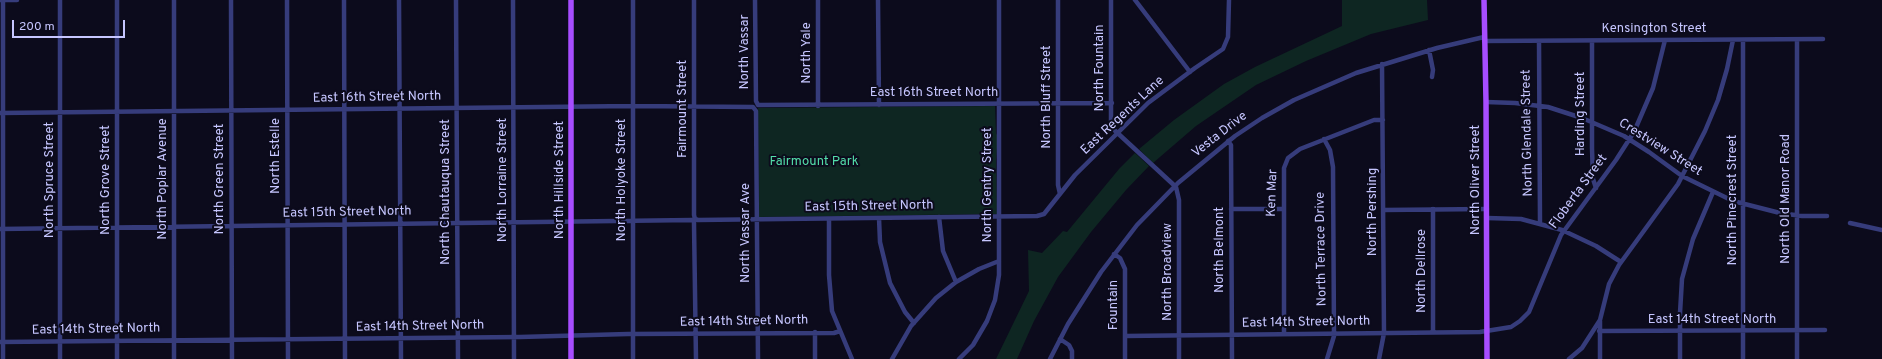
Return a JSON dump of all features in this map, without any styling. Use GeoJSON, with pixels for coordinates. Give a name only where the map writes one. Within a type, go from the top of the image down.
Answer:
{"type":"FeatureCollection","features":[{"type":"Feature","properties":{"kind":"main road","name":"North Hillside Street"},"geometry":{"type":"LineString","coordinates":[[571,0],[571,359]]}},
{"type":"Feature","properties":{"kind":"main road","name":"North Oliver Street"},"geometry":{"type":"LineString","coordinates":[[1484,0],[1487,209],[1487,359]]}},
{"type":"Feature","properties":{"kind":"street"},"geometry":{"type":"LineString","coordinates":[[4,359],[2,342],[2,0],[17,0]]}},
{"type":"Feature","properties":{"kind":"street","name":"North Spruce Street"},"geometry":{"type":"LineString","coordinates":[[60,0],[60,359]]}},
{"type":"Feature","properties":{"kind":"street","name":"North Grove Street"},"geometry":{"type":"LineString","coordinates":[[117,0],[117,359]]}},
{"type":"Feature","properties":{"kind":"street","name":"North Poplar Avenue"},"geometry":{"type":"LineString","coordinates":[[174,0],[174,359]]}},
{"type":"Feature","properties":{"kind":"street","name":"North Green Street"},"geometry":{"type":"LineString","coordinates":[[231,0],[232,359]]}},
{"type":"Feature","properties":{"kind":"street","name":"North Estelle"},"geometry":{"type":"LineString","coordinates":[[287,0],[288,359]]}},
{"type":"Feature","properties":{"kind":"street"},"geometry":{"type":"LineString","coordinates":[[344,0],[345,359]]}},
{"type":"Feature","properties":{"kind":"street"},"geometry":{"type":"LineString","coordinates":[[399,0],[401,359]]}},
{"type":"Feature","properties":{"kind":"street","name":"North Chautauqua Street"},"geometry":{"type":"LineString","coordinates":[[456,0],[458,359]]}},
{"type":"Feature","properties":{"kind":"street","name":"North Lorraine Street"},"geometry":{"type":"LineString","coordinates":[[513,0],[514,359]]}},
{"type":"Feature","properties":{"kind":"street","name":"North Holyoke Street"},"geometry":{"type":"LineString","coordinates":[[633,0],[633,359]]}},
{"type":"Feature","properties":{"kind":"street","name":"Fairmount Street"},"geometry":{"type":"LineString","coordinates":[[694,0],[696,359]]}},
{"type":"Feature","properties":{"kind":"street","name":"North Vassar"},"geometry":{"type":"LineString","coordinates":[[755,0],[756,106]]}},
{"type":"Feature","properties":{"kind":"street","name":"North Yale"},"geometry":{"type":"LineString","coordinates":[[818,0],[818,106]]}},
{"type":"Feature","properties":{"kind":"street"},"geometry":{"type":"LineString","coordinates":[[878,0],[879,104]]}},
{"type":"Feature","properties":{"kind":"street","name":"North Gentry Street"},"geometry":{"type":"LineString","coordinates":[[959,359],[973,345],[987,321],[995,300],[999,261],[999,0]]}},
{"type":"Feature","properties":{"kind":"street","name":"North Bluff Street"},"geometry":{"type":"LineString","coordinates":[[1058,0],[1058,184],[1060,194]]}},
{"type":"Feature","properties":{"kind":"street","name":"North Fountain"},"geometry":{"type":"LineString","coordinates":[[1111,0],[1111,127],[1118,133]]}},
{"type":"Feature","properties":{"kind":"street"},"geometry":{"type":"LineString","coordinates":[[1135,0],[1190,72]]}},
{"type":"Feature","properties":{"kind":"street","name":"East Regents Lane"},"geometry":{"type":"LineString","coordinates":[[1042,214],[1075,176],[1148,104],[1190,72],[1216,55],[1227,44],[1229,0]]}},
{"type":"Feature","properties":{"kind":"street","name":"Kensington Street"},"geometry":{"type":"LineString","coordinates":[[1484,39],[1539,41],[1823,39]]}},
{"type":"Feature","properties":{"kind":"street","name":"Vesta Drive"},"geometry":{"type":"LineString","coordinates":[[1050,359],[1068,324],[1101,272],[1137,225],[1175,186],[1228,141],[1262,118],[1294,100],[1356,73],[1429,50],[1484,39]]}},
{"type":"Feature","properties":{"kind":"street","name":"Floberta Street"},"geometry":{"type":"LineString","coordinates":[[1487,332],[1511,327],[1529,312],[1561,235],[1596,188],[1629,139],[1653,88],[1666,40]]}},
{"type":"Feature","properties":{"kind":"street"},"geometry":{"type":"LineString","coordinates":[[1600,359],[1600,320],[1609,284],[1621,262],[1652,222],[1682,176],[1705,131],[1718,100],[1727,69],[1733,40]]}},
{"type":"Feature","properties":{"kind":"street","name":"North Pinecrest Street"},"geometry":{"type":"LineString","coordinates":[[1743,40],[1743,359]]}},
{"type":"Feature","properties":{"kind":"street","name":"North Old Manor Road"},"geometry":{"type":"LineString","coordinates":[[1797,40],[1797,359]]}},
{"type":"Feature","properties":{"kind":"street","name":"North Glendale Street"},"geometry":{"type":"LineString","coordinates":[[1539,41],[1540,224]]}},
{"type":"Feature","properties":{"kind":"street","name":"Harding Street"},"geometry":{"type":"LineString","coordinates":[[1592,41],[1593,179],[1596,188]]}},
{"type":"Feature","properties":{"kind":"street"},"geometry":{"type":"LineString","coordinates":[[1429,50],[1433,70],[1432,77]]}},
{"type":"Feature","properties":{"kind":"street","name":"North Pershing"},"geometry":{"type":"LineString","coordinates":[[1379,359],[1384,333],[1382,64]]}},
{"type":"Feature","properties":{"kind":"street","name":"Crestview Street"},"geometry":{"type":"LineString","coordinates":[[1486,102],[1548,107],[1592,122],[1629,139],[1682,176],[1713,192],[1744,204],[1797,215],[1827,216]]}},
{"type":"Feature","properties":{"kind":"street","name":"East 16th Street North"},"geometry":{"type":"LineString","coordinates":[[2,113],[174,110],[456,109],[694,105],[818,106],[879,104],[1112,103]]}},
{"type":"Feature","properties":{"kind":"street","name":"North Vassar Ave"},"geometry":{"type":"LineString","coordinates":[[756,106],[758,359]]}},
{"type":"Feature","properties":{"kind":"street","name":"Ken Mar"},"geometry":{"type":"LineString","coordinates":[[1284,334],[1283,209],[1284,168],[1288,158],[1300,149],[1324,139],[1374,120],[1383,120]]}},
{"type":"Feature","properties":{"kind":"street"},"geometry":{"type":"LineString","coordinates":[[1118,133],[1175,186]]}},
{"type":"Feature","properties":{"kind":"street","name":"North Terrace Drive"},"geometry":{"type":"LineString","coordinates":[[1324,139],[1330,150],[1333,167],[1334,334],[1327,359]]}},
{"type":"Feature","properties":{"kind":"street","name":"North Belmont"},"geometry":{"type":"LineString","coordinates":[[1228,141],[1230,145],[1232,359]]}},
{"type":"Feature","properties":{"kind":"street","name":"North Broadview"},"geometry":{"type":"LineString","coordinates":[[1175,186],[1179,200],[1179,359]]}},
{"type":"Feature","properties":{"kind":"street"},"geometry":{"type":"LineString","coordinates":[[1680,359],[1682,279],[1693,239],[1713,192]]}},
{"type":"Feature","properties":{"kind":"street"},"geometry":{"type":"LineString","coordinates":[[1231,210],[1283,209]]}},
{"type":"Feature","properties":{"kind":"street","name":"North Dellrose"},"geometry":{"type":"LineString","coordinates":[[1433,209],[1433,332]]}},
{"type":"Feature","properties":{"kind":"street"},"geometry":{"type":"LineString","coordinates":[[1384,210],[1487,209]]}},
{"type":"Feature","properties":{"kind":"street","name":"East 15th Street North"},"geometry":{"type":"LineString","coordinates":[[2,228],[757,220],[1037,216],[1042,214]]}},
{"type":"Feature","properties":{"kind":"street"},"geometry":{"type":"LineString","coordinates":[[939,217],[943,251],[956,282]]}},
{"type":"Feature","properties":{"kind":"street"},"geometry":{"type":"LineString","coordinates":[[879,218],[880,242],[890,283],[905,312],[914,323]]}},
{"type":"Feature","properties":{"kind":"street"},"geometry":{"type":"LineString","coordinates":[[1487,218],[1521,219],[1564,231],[1596,246],[1621,262]]}},
{"type":"Feature","properties":{"kind":"street"},"geometry":{"type":"LineString","coordinates":[[828,219],[829,275],[832,311],[852,359]]}},
{"type":"Feature","properties":{"kind":"street"},"geometry":{"type":"LineString","coordinates":[[1850,223],[1882,230]]}},
{"type":"Feature","properties":{"kind":"street","name":"Fountain"},"geometry":{"type":"LineString","coordinates":[[1114,254],[1120,258],[1125,269],[1125,359]]}},
{"type":"Feature","properties":{"kind":"street"},"geometry":{"type":"LineString","coordinates":[[892,359],[914,323],[936,298],[956,282],[979,269],[999,261]]}},
{"type":"Feature","properties":{"kind":"street"},"geometry":{"type":"LineString","coordinates":[[1569,359],[1582,348],[1600,320]]}},
{"type":"Feature","properties":{"kind":"street","name":"East 14th Street North"},"geometry":{"type":"LineString","coordinates":[[1599,331],[1825,330]]}},
{"type":"Feature","properties":{"kind":"street","name":"East 14th Street North"},"geometry":{"type":"LineString","coordinates":[[2,342],[458,338],[840,331]]}},
{"type":"Feature","properties":{"kind":"street"},"geometry":{"type":"LineString","coordinates":[[815,332],[815,359]]}},
{"type":"Feature","properties":{"kind":"street","name":"East 14th Street North"},"geometry":{"type":"LineString","coordinates":[[1125,336],[1487,332]]}},
{"type":"Feature","properties":{"kind":"street"},"geometry":{"type":"LineString","coordinates":[[1060,339],[1069,345],[1072,350],[1072,359]]}},
{"type":"Feature","properties":{"kind":"green space"},"geometry":{"type":"Polygon","coordinates":[[[1342,0],[1427,0],[1428,20],[1371,34],[1306,61],[1256,85],[1196,126],[1153,163],[1139,149],[1174,120],[1224,84],[1255,67],[1342,26],[1342,0]]]}},
{"type":"Feature","properties":{"kind":"green space","name":"Fairmount Park"},"geometry":{"type":"Polygon","coordinates":[[[995,106],[996,133],[998,137],[996,160],[997,214],[759,217],[758,108],[995,106]]]}},
{"type":"Feature","properties":{"kind":"green space"},"geometry":{"type":"Polygon","coordinates":[[[1135,153],[1149,166],[1126,190],[1091,232],[1058,277],[1034,321],[1017,359],[996,359],[1029,291],[1028,250],[1042,253],[1063,231],[1067,232],[1119,169],[1135,153]]]}}]}
